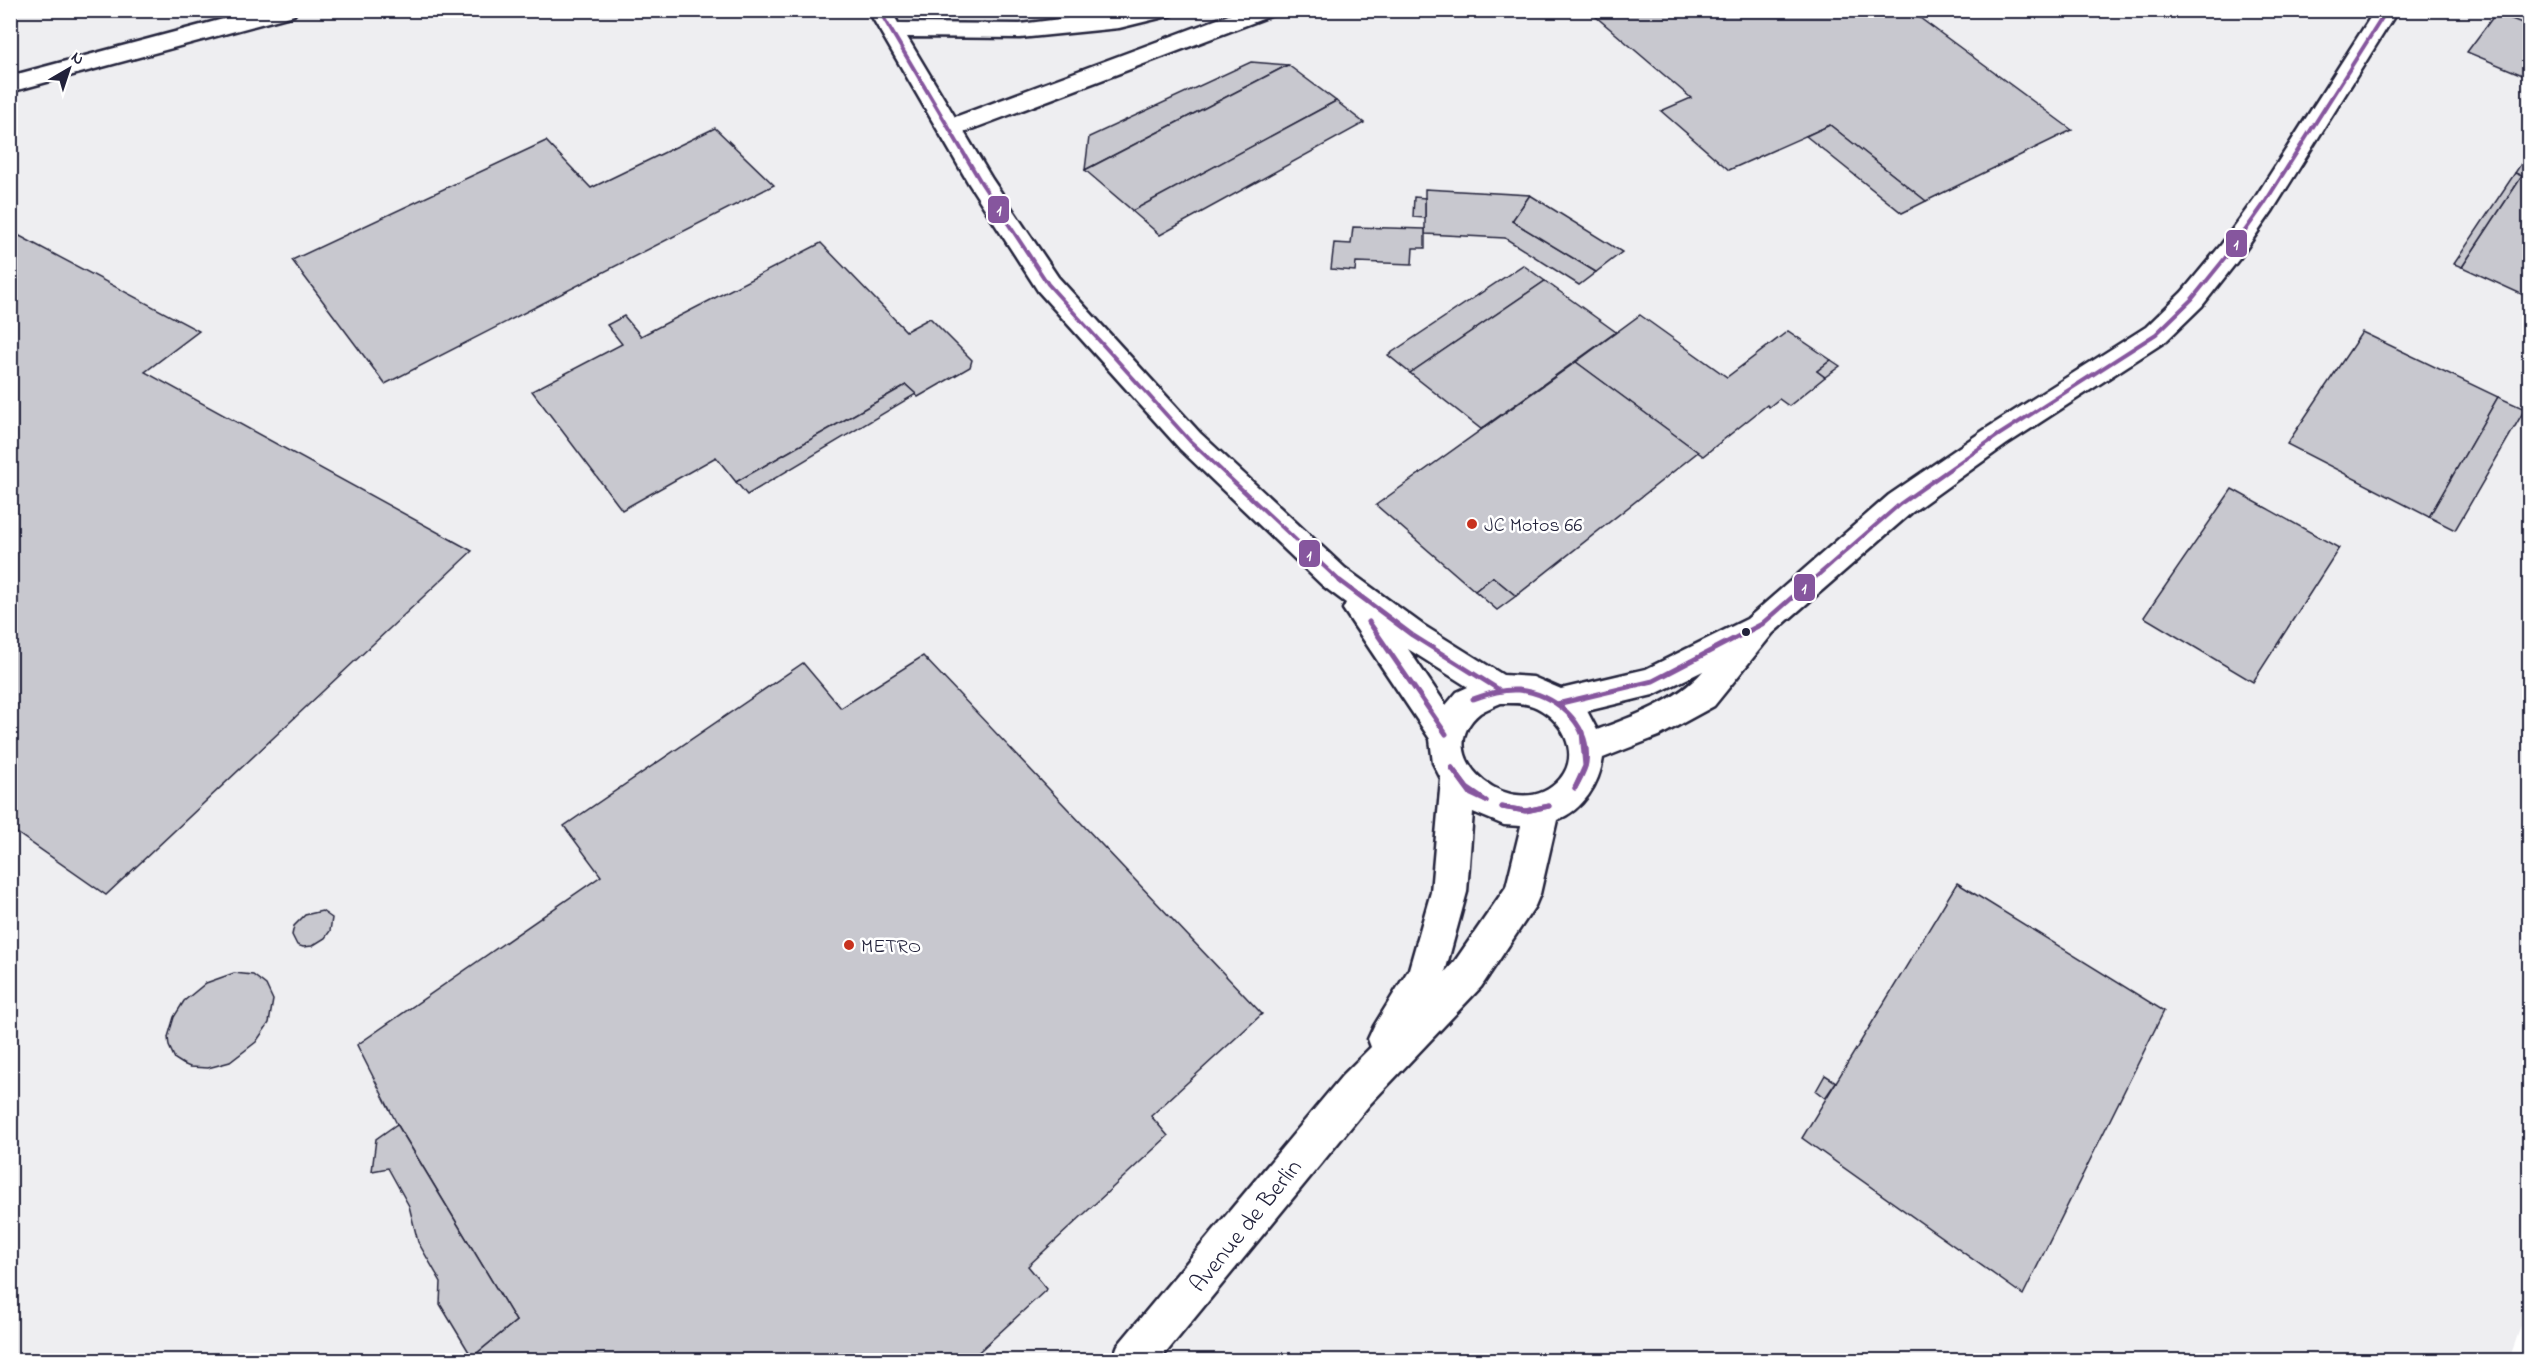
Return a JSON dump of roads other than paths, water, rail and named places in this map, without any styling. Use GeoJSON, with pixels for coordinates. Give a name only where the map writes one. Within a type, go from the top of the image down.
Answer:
{"type":"FeatureCollection","features":[{"type":"Feature","properties":{"kind":"street"},"geometry":{"type":"LineString","coordinates":[[10,84],[286,10]]}},
{"type":"Feature","properties":{"kind":"street"},"geometry":{"type":"LineString","coordinates":[[1020,31],[1119,21],[1164,10]]}},
{"type":"Feature","properties":{"kind":"street"},"geometry":{"type":"LineString","coordinates":[[885,20],[1092,38],[1187,20],[1214,10]]}},
{"type":"Feature","properties":{"kind":"street"},"geometry":{"type":"LineString","coordinates":[[949,128],[1266,10]]}},
{"type":"Feature","properties":{"kind":"street"},"geometry":{"type":"LineString","coordinates":[[1587,749],[1647,726],[1702,696],[1762,624],[1900,504],[1997,436],[2156,334],[2192,299],[2230,252],[2264,204],[2387,10]]}},
{"type":"Feature","properties":{"kind":"street"},"geometry":{"type":"LineString","coordinates":[[885,20],[982,184],[1048,284],[1190,441],[1335,577],[1412,635],[1498,689]]}},
{"type":"Feature","properties":{"kind":"street"},"geometry":{"type":"LineString","coordinates":[[1335,577],[1383,639],[1446,734],[1450,765],[1458,780],[1475,796],[1495,807],[1519,812],[1542,810],[1562,801],[1578,787],[1586,769],[1587,749],[1582,732],[1572,716],[1539,694],[1518,689],[1498,689],[1480,694],[1464,704],[1453,718],[1446,734]]}},
{"type":"Feature","properties":{"kind":"street"},"geometry":{"type":"LineString","coordinates":[[1557,704],[1653,681],[1762,624]]}},
{"type":"Feature","properties":{"kind":"street","name":"Avenue de Berlin"},"geometry":{"type":"LineString","coordinates":[[1356,1090],[1425,976],[1449,892],[1458,780]]}},
{"type":"Feature","properties":{"kind":"street","name":"Avenue de Berlin"},"geometry":{"type":"LineString","coordinates":[[1133,1360],[1356,1090],[1468,974],[1522,894],[1542,810]]}},
{"type":"Feature","properties":{"kind":"place","name":"JC Motos 66"},"geometry":{"type":"Point","coordinates":[1472,524]}},
{"type":"Feature","properties":{"kind":"place","name":"METRO"},"geometry":{"type":"Point","coordinates":[849,945]}}]}
